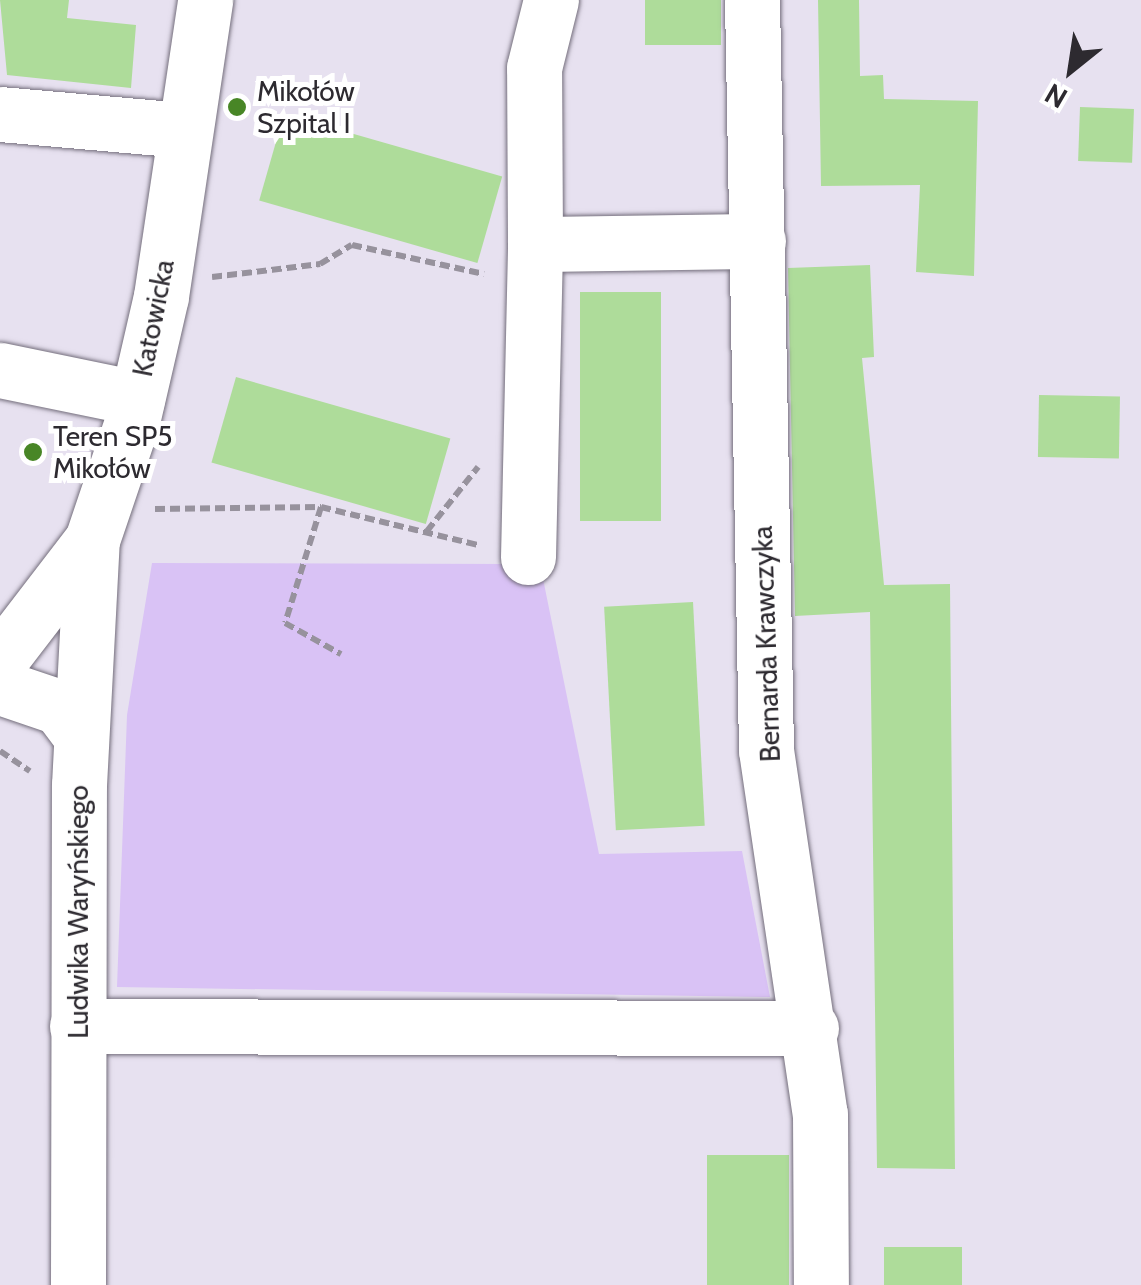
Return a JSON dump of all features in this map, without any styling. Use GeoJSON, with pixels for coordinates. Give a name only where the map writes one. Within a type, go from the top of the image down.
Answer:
{"type":"FeatureCollection","features":[{"type":"Feature","properties":{"kind":"street","name":"Katowicka"},"geometry":{"type":"LineString","coordinates":[[6,662],[92,540],[137,398],[205,0]]}},
{"type":"Feature","properties":{"kind":"street"},"geometry":{"type":"LineString","coordinates":[[528,558],[534,68],[551,0]]}},
{"type":"Feature","properties":{"kind":"street","name":"Bernarda Krawczyka"},"geometry":{"type":"LineString","coordinates":[[752,0],[766,750],[811,1028],[820,1285]]}},
{"type":"Feature","properties":{"kind":"street"},"geometry":{"type":"LineString","coordinates":[[0,114],[184,130]]}},
{"type":"Feature","properties":{"kind":"street"},"geometry":{"type":"LineString","coordinates":[[534,266],[758,241]]}},
{"type":"Feature","properties":{"kind":"street"},"geometry":{"type":"LineString","coordinates":[[0,370],[137,398]]}},
{"type":"Feature","properties":{"kind":"street","name":"Ludwika Waryńskiego"},"geometry":{"type":"LineString","coordinates":[[78,1285],[80,735],[92,540]]}},
{"type":"Feature","properties":{"kind":"street"},"geometry":{"type":"LineString","coordinates":[[80,735],[59,707],[6,662],[54,644],[85,665]]}},
{"type":"Feature","properties":{"kind":"street"},"geometry":{"type":"LineString","coordinates":[[77,1026],[811,1028]]}},
{"type":"Feature","properties":{"kind":"path"},"geometry":{"type":"LineString","coordinates":[[196,278],[320,264],[352,245],[380,245],[534,266]]}},
{"type":"Feature","properties":{"kind":"path"},"geometry":{"type":"LineString","coordinates":[[168,511],[321,507],[528,558]]}},
{"type":"Feature","properties":{"kind":"path"},"geometry":{"type":"LineString","coordinates":[[321,507],[284,622],[341,654]]}},
{"type":"Feature","properties":{"kind":"shaded area"},"geometry":{"type":"Polygon","coordinates":[[[152,563],[540,564],[599,854],[742,851],[770,997],[117,987],[127,715],[152,563]]]}},
{"type":"Feature","properties":{"kind":"building"},"geometry":{"type":"Polygon","coordinates":[[[0,0],[69,0],[67,18],[136,25],[131,88],[7,75],[0,0]]]}},
{"type":"Feature","properties":{"kind":"building"},"geometry":{"type":"Polygon","coordinates":[[[645,0],[721,0],[721,45],[645,45],[645,0]]]}},
{"type":"Feature","properties":{"kind":"building"},"geometry":{"type":"Polygon","coordinates":[[[818,0],[859,0],[860,76],[883,75],[884,99],[978,101],[974,276],[916,272],[920,185],[821,186],[818,0]]]}},
{"type":"Feature","properties":{"kind":"building"},"geometry":{"type":"Polygon","coordinates":[[[1080,107],[1134,109],[1132,163],[1078,161],[1080,107]]]}},
{"type":"Feature","properties":{"kind":"building"},"geometry":{"type":"Polygon","coordinates":[[[284,114],[502,177],[477,263],[259,201],[284,114]]]}},
{"type":"Feature","properties":{"kind":"building"},"geometry":{"type":"Polygon","coordinates":[[[870,265],[874,357],[862,358],[884,585],[950,584],[955,1169],[877,1168],[870,612],[795,616],[788,268],[870,265]]]}},
{"type":"Feature","properties":{"kind":"building"},"geometry":{"type":"Polygon","coordinates":[[[580,292],[661,292],[661,521],[580,521],[580,292]]]}},
{"type":"Feature","properties":{"kind":"building"},"geometry":{"type":"Polygon","coordinates":[[[236,377],[450,438],[426,524],[211,463],[236,377]]]}},
{"type":"Feature","properties":{"kind":"building"},"geometry":{"type":"Polygon","coordinates":[[[1039,395],[1120,396],[1119,458],[1038,457],[1039,395]]]}},
{"type":"Feature","properties":{"kind":"building"},"geometry":{"type":"Polygon","coordinates":[[[693,602],[705,826],[616,830],[604,607],[693,602]]]}},
{"type":"Feature","properties":{"kind":"building"},"geometry":{"type":"Polygon","coordinates":[[[707,1155],[789,1155],[789,1285],[707,1285],[707,1155]]]}},
{"type":"Feature","properties":{"kind":"building"},"geometry":{"type":"Polygon","coordinates":[[[884,1247],[962,1247],[962,1285],[884,1285],[884,1247]]]}},
{"type":"Feature","properties":{"kind":"place","name":"Mikołów Szpital I"},"geometry":{"type":"Point","coordinates":[237,107]}},
{"type":"Feature","properties":{"kind":"place","name":"Teren SP5 Mikołów"},"geometry":{"type":"Point","coordinates":[33,452]}}]}
